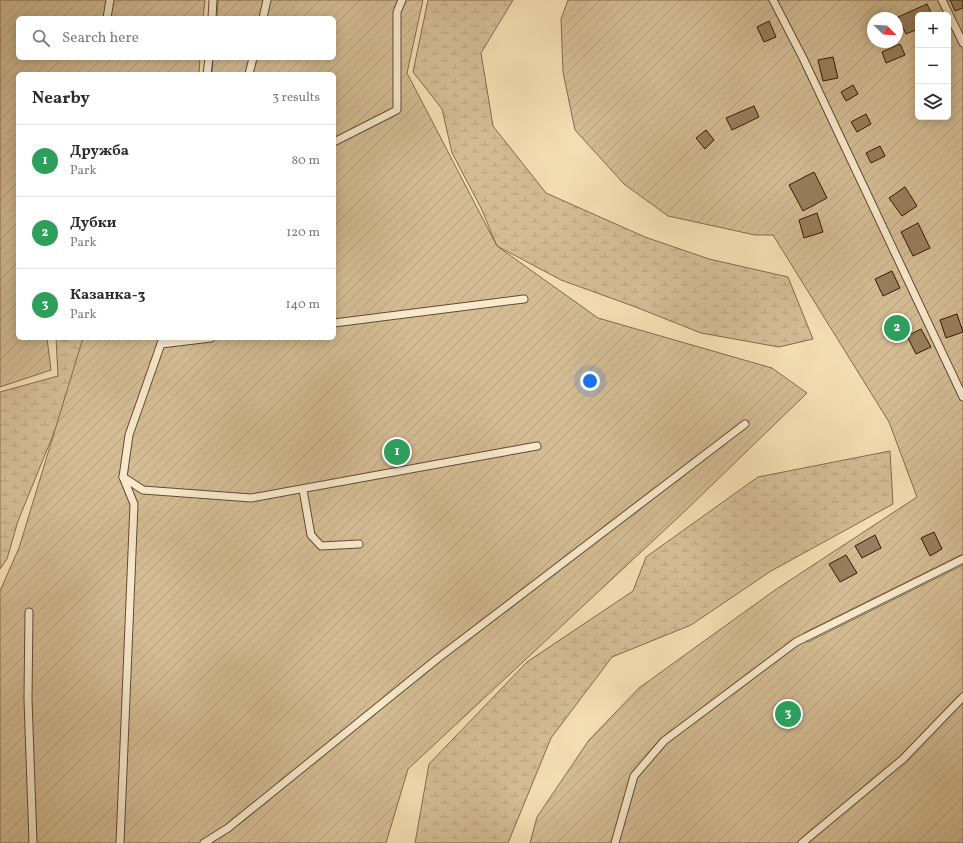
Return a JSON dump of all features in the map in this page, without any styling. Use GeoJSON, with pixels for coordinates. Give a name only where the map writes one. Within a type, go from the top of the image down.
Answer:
{"type":"FeatureCollection","features":[{"type":"Feature","properties":{"kind":"lane"},"geometry":{"type":"LineString","coordinates":[[107,16],[110,0]]}},
{"type":"Feature","properties":{"kind":"lane"},"geometry":{"type":"LineString","coordinates":[[212,16],[213,0]]}},
{"type":"Feature","properties":{"kind":"lane"},"geometry":{"type":"LineString","coordinates":[[263,16],[267,0]]}},
{"type":"Feature","properties":{"kind":"lane"},"geometry":{"type":"LineString","coordinates":[[336,141],[397,110],[398,12],[402,0]]}},
{"type":"Feature","properties":{"kind":"lane"},"geometry":{"type":"LineString","coordinates":[[773,0],[807,66],[963,397]]}},
{"type":"Feature","properties":{"kind":"lane"},"geometry":{"type":"LineString","coordinates":[[942,0],[963,43]]}},
{"type":"Feature","properties":{"kind":"lane"},"geometry":{"type":"LineString","coordinates":[[207,72],[209,60]]}},
{"type":"Feature","properties":{"kind":"lane"},"geometry":{"type":"LineString","coordinates":[[250,72],[252,60]]}},
{"type":"Feature","properties":{"kind":"lane"},"geometry":{"type":"LineString","coordinates":[[336,323],[524,299]]}},
{"type":"Feature","properties":{"kind":"lane"},"geometry":{"type":"LineString","coordinates":[[120,843],[134,504],[123,477],[129,435],[162,341],[178,340]]}},
{"type":"Feature","properties":{"kind":"lane"},"geometry":{"type":"LineString","coordinates":[[204,843],[228,828],[437,658],[745,424]]}},
{"type":"Feature","properties":{"kind":"lane"},"geometry":{"type":"LineString","coordinates":[[123,477],[143,490],[251,498],[303,490],[537,446]]}},
{"type":"Feature","properties":{"kind":"lane"},"geometry":{"type":"LineString","coordinates":[[303,490],[311,535],[321,546],[360,544]]}},
{"type":"Feature","properties":{"kind":"lane"},"geometry":{"type":"LineString","coordinates":[[615,843],[634,776],[664,741],[796,642],[963,559]]}},
{"type":"Feature","properties":{"kind":"lane"},"geometry":{"type":"LineString","coordinates":[[29,612],[28,699],[33,843]]}},
{"type":"Feature","properties":{"kind":"lane"},"geometry":{"type":"LineString","coordinates":[[802,843],[903,759],[963,697]]}},
{"type":"Feature","properties":{"kind":"green space"},"geometry":{"type":"Polygon","coordinates":[[[0,0],[205,0],[203,16],[16,16],[16,60],[200,60],[199,72],[16,72],[16,340],[47,340],[51,370],[0,387],[0,0]]]}},
{"type":"Feature","properties":{"kind":"green space"},"geometry":{"type":"Polygon","coordinates":[[[218,0],[423,0],[407,73],[497,246],[598,318],[772,368],[807,393],[685,511],[408,769],[386,843],[0,843],[0,591],[19,548],[82,340],[167,340],[174,342],[174,340],[336,340],[336,72],[212,72],[213,60],[336,60],[336,16],[217,16],[218,0]]]}},
{"type":"Feature","properties":{"kind":"green space"},"geometry":{"type":"Polygon","coordinates":[[[428,0],[513,0],[481,53],[493,126],[546,193],[645,237],[709,259],[788,277],[813,339],[779,347],[701,333],[561,280],[497,246],[481,208],[452,153],[442,109],[413,72],[428,0]]]}},
{"type":"Feature","properties":{"kind":"green space"},"geometry":{"type":"Polygon","coordinates":[[[568,0],[963,0],[963,554],[804,633],[808,642],[963,565],[963,843],[530,843],[537,817],[589,740],[639,688],[775,590],[917,497],[889,422],[773,235],[755,235],[668,216],[624,184],[575,130],[563,72],[561,19],[568,0]]]}},
{"type":"Feature","properties":{"kind":"green space"},"geometry":{"type":"Polygon","coordinates":[[[56,340],[83,340],[82,364],[18,521],[7,559],[0,569],[0,392],[58,376],[56,340]]]}},
{"type":"Feature","properties":{"kind":"green space"},"geometry":{"type":"Polygon","coordinates":[[[890,451],[893,504],[771,571],[691,625],[612,657],[551,738],[508,843],[415,843],[429,764],[527,662],[633,591],[646,557],[758,477],[890,451]]]}},
{"type":"Feature","properties":{"kind":"building"},"geometry":{"type":"Polygon","coordinates":[[[950,0],[963,0],[963,8],[955,11],[950,0]]]}},
{"type":"Feature","properties":{"kind":"building"},"geometry":{"type":"Polygon","coordinates":[[[927,4],[931,12],[915,12],[915,30],[906,34],[903,28],[903,15],[927,4]]]}},
{"type":"Feature","properties":{"kind":"building"},"geometry":{"type":"Polygon","coordinates":[[[769,21],[776,37],[764,42],[757,27],[769,21]]]}},
{"type":"Feature","properties":{"kind":"building"},"geometry":{"type":"Polygon","coordinates":[[[891,48],[902,48],[905,55],[886,63],[882,52],[891,48]]]}},
{"type":"Feature","properties":{"kind":"building"},"geometry":{"type":"Polygon","coordinates":[[[833,57],[838,78],[823,81],[818,60],[833,57]]]}},
{"type":"Feature","properties":{"kind":"building"},"geometry":{"type":"Polygon","coordinates":[[[853,85],[858,94],[846,101],[841,92],[853,85]]]}},
{"type":"Feature","properties":{"kind":"building"},"geometry":{"type":"Polygon","coordinates":[[[754,106],[759,117],[732,130],[726,118],[754,106]]]}},
{"type":"Feature","properties":{"kind":"building"},"geometry":{"type":"Polygon","coordinates":[[[866,114],[871,124],[857,132],[851,122],[866,114]]]}},
{"type":"Feature","properties":{"kind":"building"},"geometry":{"type":"Polygon","coordinates":[[[706,130],[714,140],[705,149],[696,138],[706,130]]]}},
{"type":"Feature","properties":{"kind":"building"},"geometry":{"type":"Polygon","coordinates":[[[880,146],[885,156],[871,163],[866,153],[880,146]]]}},
{"type":"Feature","properties":{"kind":"building"},"geometry":{"type":"Polygon","coordinates":[[[814,172],[827,198],[803,211],[789,185],[814,172]]]}},
{"type":"Feature","properties":{"kind":"building"},"geometry":{"type":"Polygon","coordinates":[[[905,187],[917,206],[902,216],[889,198],[905,187]]]}},
{"type":"Feature","properties":{"kind":"building"},"geometry":{"type":"Polygon","coordinates":[[[817,213],[823,232],[804,238],[799,220],[817,213]]]}},
{"type":"Feature","properties":{"kind":"building"},"geometry":{"type":"Polygon","coordinates":[[[918,223],[930,248],[913,256],[901,232],[918,223]]]}},
{"type":"Feature","properties":{"kind":"building"},"geometry":{"type":"Polygon","coordinates":[[[892,271],[900,288],[883,296],[875,279],[892,271]]]}},
{"type":"Feature","properties":{"kind":"building"},"geometry":{"type":"Polygon","coordinates":[[[957,314],[963,332],[946,338],[940,320],[957,314]]]}},
{"type":"Feature","properties":{"kind":"building"},"geometry":{"type":"Polygon","coordinates":[[[921,329],[931,347],[916,354],[907,336],[921,329]]]}},
{"type":"Feature","properties":{"kind":"building"},"geometry":{"type":"Polygon","coordinates":[[[934,532],[942,549],[930,556],[921,538],[934,532]]]}},
{"type":"Feature","properties":{"kind":"building"},"geometry":{"type":"Polygon","coordinates":[[[875,535],[881,548],[862,558],[855,546],[875,535]]]}},
{"type":"Feature","properties":{"kind":"building"},"geometry":{"type":"Polygon","coordinates":[[[846,555],[857,573],[840,582],[829,564],[846,555]]]}},
{"type":"Feature","properties":{"kind":"place","name":"Дубки"},"geometry":{"type":"Point","coordinates":[897,328]}},
{"type":"Feature","properties":{"kind":"place","name":"Дружба"},"geometry":{"type":"Point","coordinates":[397,452]}},
{"type":"Feature","properties":{"kind":"place","name":"Казанка-3"},"geometry":{"type":"Point","coordinates":[788,714]}}]}
